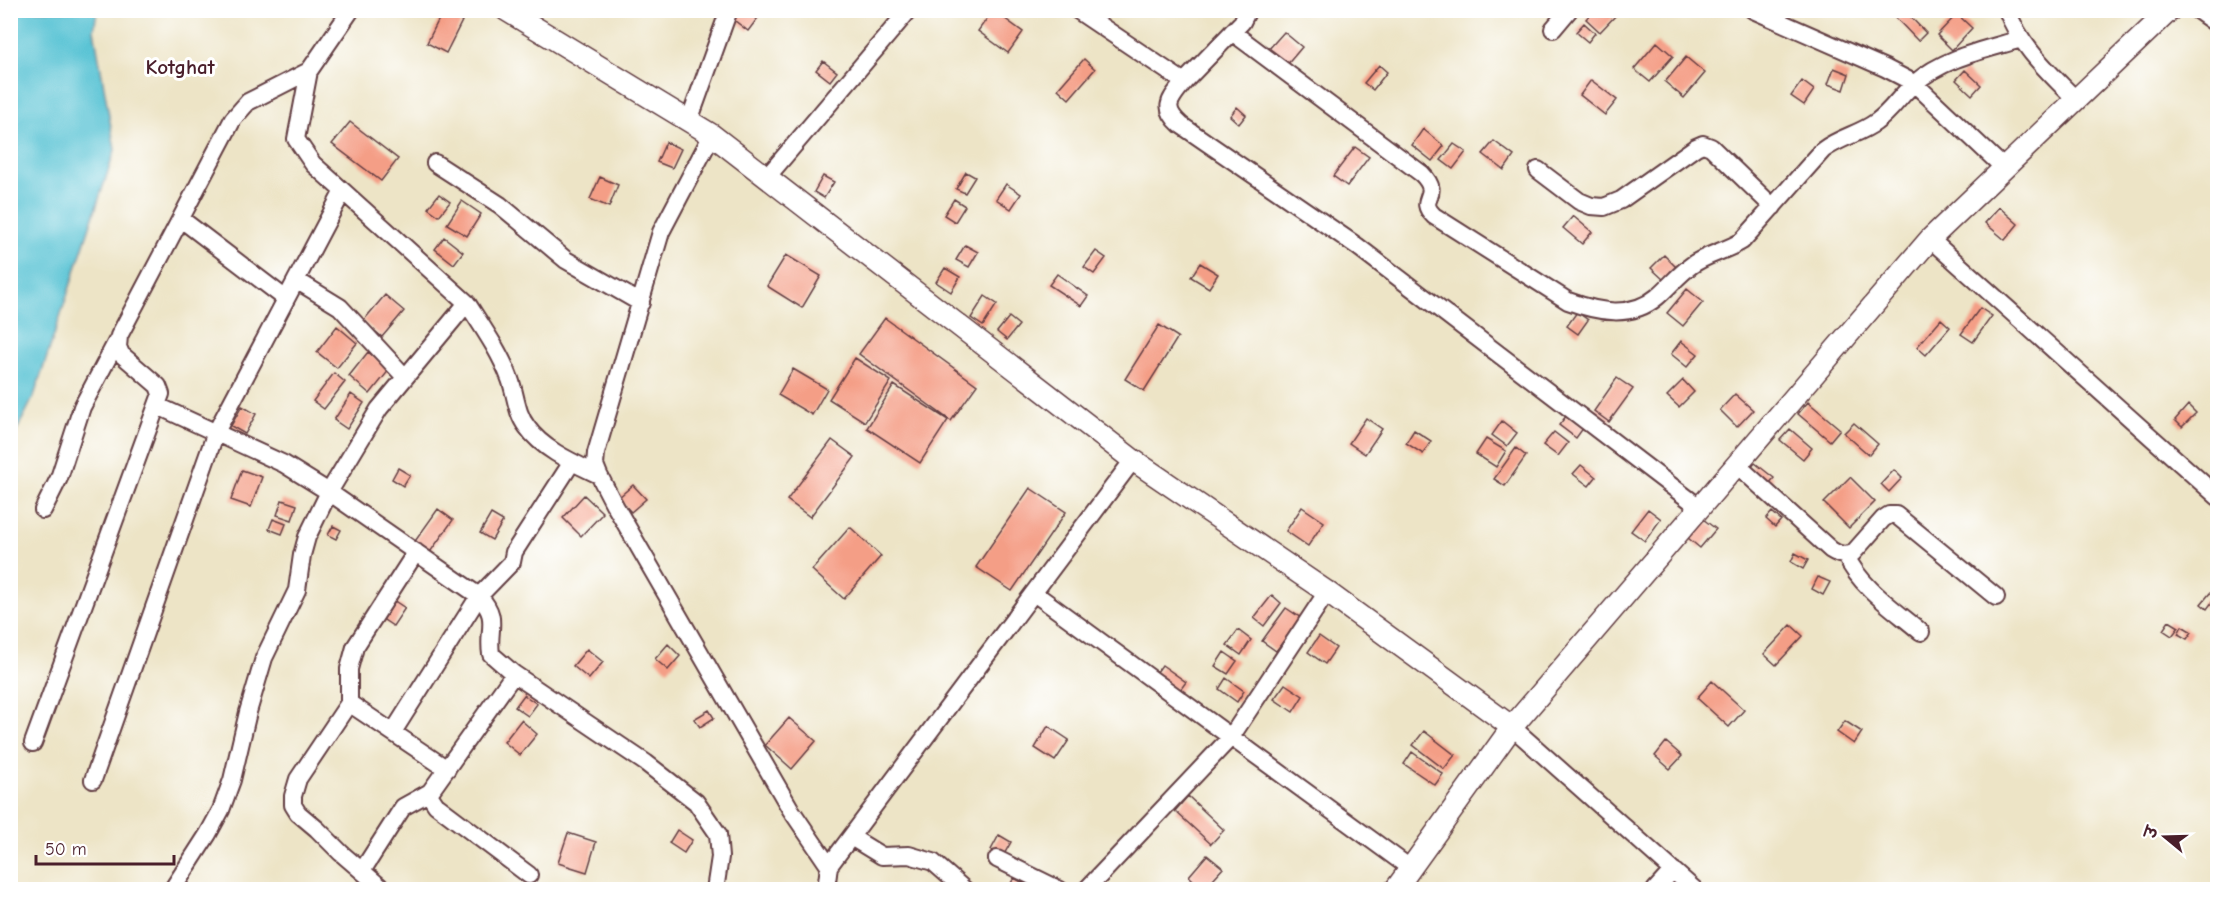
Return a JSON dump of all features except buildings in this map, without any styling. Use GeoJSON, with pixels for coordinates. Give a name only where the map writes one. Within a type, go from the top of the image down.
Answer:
{"type":"FeatureCollection","features":[{"type":"Feature","properties":{"kind":"street"},"geometry":{"type":"LineString","coordinates":[[351,10],[309,71],[296,139],[314,164],[468,303],[496,348],[511,380],[520,415],[526,427],[536,438],[572,462],[599,475]]}},
{"type":"Feature","properties":{"kind":"street"},"geometry":{"type":"LineString","coordinates":[[506,10],[712,135],[1133,460],[1327,592],[1512,727],[1695,890]]}},
{"type":"Feature","properties":{"kind":"street"},"geometry":{"type":"LineString","coordinates":[[689,121],[729,10]]}},
{"type":"Feature","properties":{"kind":"street"},"geometry":{"type":"LineString","coordinates":[[767,177],[909,10]]}},
{"type":"Feature","properties":{"kind":"street"},"geometry":{"type":"LineString","coordinates":[[1077,10],[1184,82]]}},
{"type":"Feature","properties":{"kind":"street"},"geometry":{"type":"LineString","coordinates":[[1248,10],[1242,22],[1184,82],[1171,100],[1168,109],[1170,115],[1181,125],[1357,246],[1699,507]]}},
{"type":"Feature","properties":{"kind":"street"},"geometry":{"type":"LineString","coordinates":[[1552,29],[1569,10]]}},
{"type":"Feature","properties":{"kind":"street"},"geometry":{"type":"LineString","coordinates":[[1753,10],[1914,83],[2004,168]]}},
{"type":"Feature","properties":{"kind":"street"},"geometry":{"type":"LineString","coordinates":[[2007,10],[2013,27],[2021,39],[2076,100]]}},
{"type":"Feature","properties":{"kind":"street"},"geometry":{"type":"LineString","coordinates":[[1395,890],[1512,727],[1930,239],[2170,10]]}},
{"type":"Feature","properties":{"kind":"street"},"geometry":{"type":"LineString","coordinates":[[2197,10],[2217,24]]}},
{"type":"Feature","properties":{"kind":"street"},"geometry":{"type":"LineString","coordinates":[[1232,32],[1422,174],[1431,183],[1432,190],[1426,203],[1428,211],[1434,216],[1568,301],[1590,309],[1616,312],[1636,310],[1654,299],[1692,265],[1742,241],[1823,150],[1836,140],[1875,123],[1914,83],[1949,61],[2021,39]]}},
{"type":"Feature","properties":{"kind":"street"},"geometry":{"type":"LineString","coordinates":[[43,510],[59,478],[82,407],[233,119],[248,102],[309,71]]}},
{"type":"Feature","properties":{"kind":"street"},"geometry":{"type":"LineString","coordinates":[[712,135],[661,232],[596,453],[595,465],[791,810],[829,866]]}},
{"type":"Feature","properties":{"kind":"street"},"geometry":{"type":"LineString","coordinates":[[1538,170],[1579,201],[1591,206],[1604,207],[1621,200],[1703,144],[1711,147],[1773,207]]}},
{"type":"Feature","properties":{"kind":"street"},"geometry":{"type":"LineString","coordinates":[[435,163],[500,205],[566,260],[641,303]]}},
{"type":"Feature","properties":{"kind":"street"},"geometry":{"type":"LineString","coordinates":[[93,780],[216,432],[343,191]]}},
{"type":"Feature","properties":{"kind":"street"},"geometry":{"type":"LineString","coordinates":[[181,219],[286,299]]}},
{"type":"Feature","properties":{"kind":"street"},"geometry":{"type":"LineString","coordinates":[[1930,239],[2217,497]]}},
{"type":"Feature","properties":{"kind":"street"},"geometry":{"type":"LineString","coordinates":[[296,280],[340,308],[405,377]]}},
{"type":"Feature","properties":{"kind":"street"},"geometry":{"type":"LineString","coordinates":[[172,890],[221,810],[232,780],[264,658],[297,590],[307,537],[329,492],[379,409],[468,303]]}},
{"type":"Feature","properties":{"kind":"street"},"geometry":{"type":"LineString","coordinates":[[33,743],[161,394],[158,386],[121,354],[118,347],[119,336]]}},
{"type":"Feature","properties":{"kind":"street"},"geometry":{"type":"LineString","coordinates":[[158,406],[284,464],[329,492],[479,596],[492,615],[491,654],[514,674],[646,763],[696,802],[718,834],[720,857],[715,890]]}},
{"type":"Feature","properties":{"kind":"street"},"geometry":{"type":"LineString","coordinates":[[826,890],[829,866],[1133,460]]}},
{"type":"Feature","properties":{"kind":"street"},"geometry":{"type":"LineString","coordinates":[[393,732],[479,596],[512,562],[514,552],[572,462]]}},
{"type":"Feature","properties":{"kind":"street"},"geometry":{"type":"LineString","coordinates":[[1736,464],[1831,550],[1846,556],[1851,567],[1867,586],[1920,632]]}},
{"type":"Feature","properties":{"kind":"street"},"geometry":{"type":"LineString","coordinates":[[1846,556],[1853,553],[1883,519],[1889,515],[1896,515],[1996,597]]}},
{"type":"Feature","properties":{"kind":"street"},"geometry":{"type":"LineString","coordinates":[[384,890],[298,813],[293,805],[293,796],[298,779],[350,703],[349,669],[355,647],[416,552]]}},
{"type":"Feature","properties":{"kind":"street"},"geometry":{"type":"LineString","coordinates":[[1086,890],[1231,737],[1327,592]]}},
{"type":"Feature","properties":{"kind":"street"},"geometry":{"type":"LineString","coordinates":[[1034,593],[1410,868]]}},
{"type":"Feature","properties":{"kind":"street"},"geometry":{"type":"LineString","coordinates":[[362,872],[403,807],[430,792],[514,674]]}},
{"type":"Feature","properties":{"kind":"street"},"geometry":{"type":"LineString","coordinates":[[350,703],[447,769]]}},
{"type":"Feature","properties":{"kind":"street"},"geometry":{"type":"LineString","coordinates":[[430,792],[436,805],[529,875]]}},
{"type":"Feature","properties":{"kind":"street"},"geometry":{"type":"LineString","coordinates":[[851,837],[882,856],[909,855],[933,861],[965,890]]}},
{"type":"Feature","properties":{"kind":"street"},"geometry":{"type":"LineString","coordinates":[[997,859],[1060,890]]}},
{"type":"Feature","properties":{"kind":"street"},"geometry":{"type":"LineString","coordinates":[[1655,890],[1673,870]]}},
{"type":"Feature","properties":{"kind":"water"},"geometry":{"type":"Polygon","coordinates":[[[11,10],[97,11],[94,30],[115,150],[34,396],[11,442],[11,10]]]}},
{"type":"Feature","properties":{"kind":"district","name":"Kotghat"},"geometry":{"type":"Point","coordinates":[180,67]}}]}
